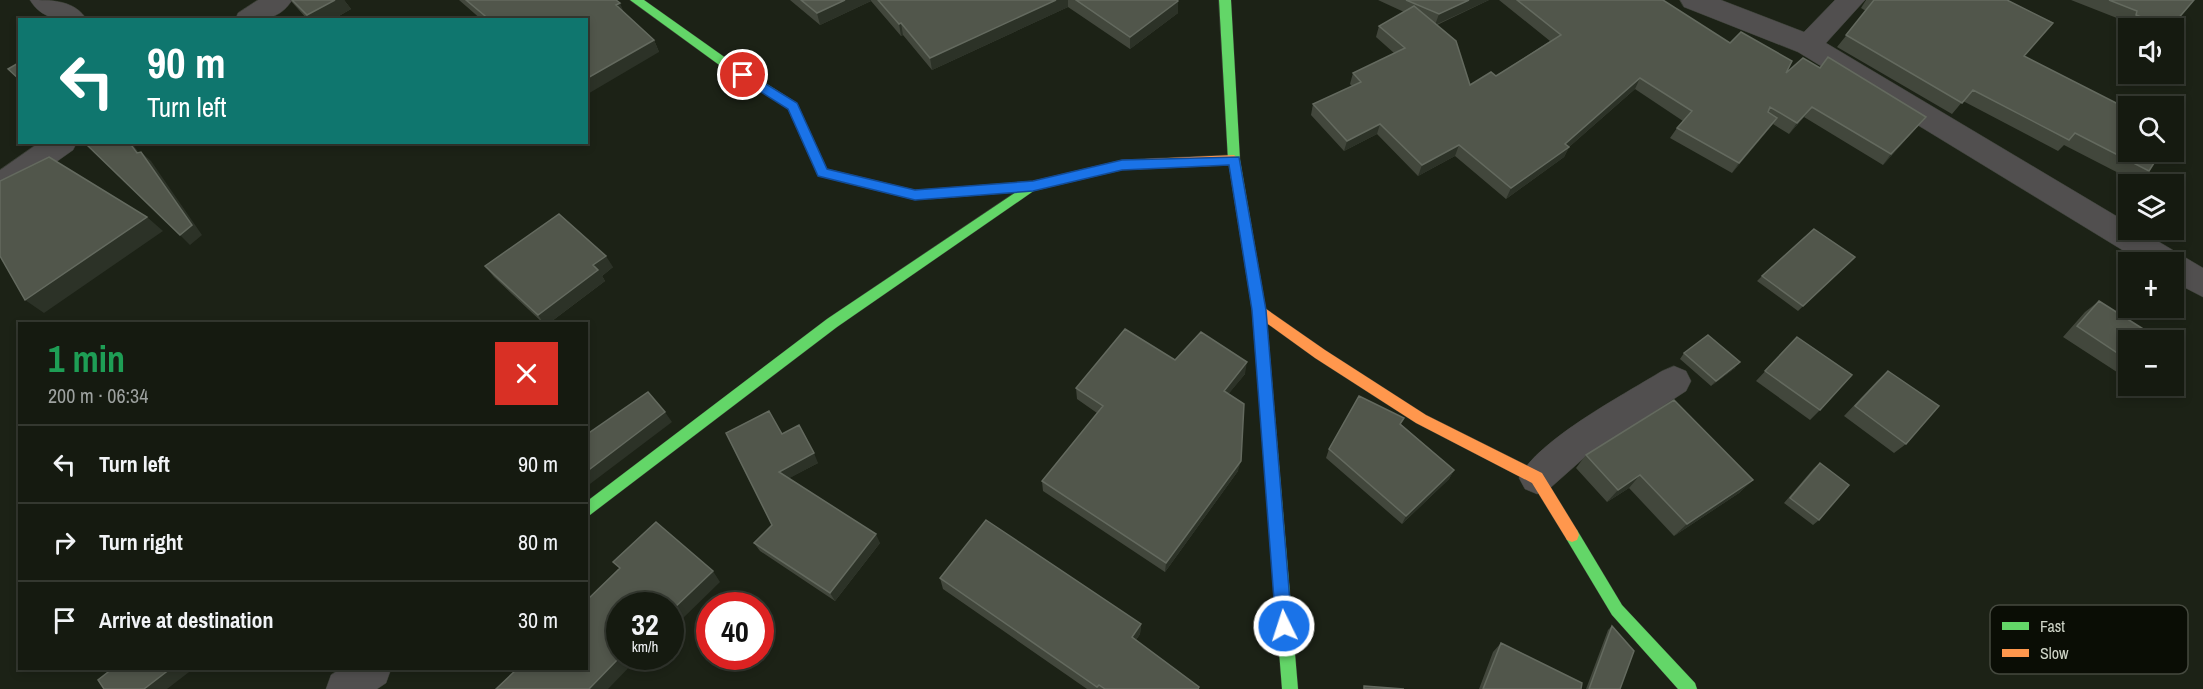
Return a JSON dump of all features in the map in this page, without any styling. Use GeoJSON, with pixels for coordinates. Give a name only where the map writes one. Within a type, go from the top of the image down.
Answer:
{"type":"FeatureCollection","features":[{"type":"Feature","properties":{"kind":"street"},"geometry":{"type":"LineString","coordinates":[[44,0],[71,18]]}},
{"type":"Feature","properties":{"kind":"street"},"geometry":{"type":"LineString","coordinates":[[251,18],[279,0]]}},
{"type":"Feature","properties":{"kind":"street"},"geometry":{"type":"LineString","coordinates":[[636,0],[726,64],[793,106],[822,173],[915,195],[1033,186],[1122,165],[1234,160]]}},
{"type":"Feature","properties":{"kind":"street"},"geometry":{"type":"LineString","coordinates":[[1226,0],[1234,160],[1259,310],[1290,689]]}},
{"type":"Feature","properties":{"kind":"street"},"geometry":{"type":"LineString","coordinates":[[1694,0],[1808,45],[2150,252]]}},
{"type":"Feature","properties":{"kind":"street"},"geometry":{"type":"LineString","coordinates":[[1808,45],[1851,0]]}},
{"type":"Feature","properties":{"kind":"street"},"geometry":{"type":"LineString","coordinates":[[0,186],[60,144]]}},
{"type":"Feature","properties":{"kind":"street"},"geometry":{"type":"LineString","coordinates":[[588,509],[832,322],[1033,186]]}},
{"type":"Feature","properties":{"kind":"street"},"geometry":{"type":"LineString","coordinates":[[2184,272],[2203,284]]}},
{"type":"Feature","properties":{"kind":"street"},"geometry":{"type":"LineString","coordinates":[[1259,310],[1320,354],[1420,419],[1537,478],[1617,610],[1689,689]]}},
{"type":"Feature","properties":{"kind":"street"},"geometry":{"type":"LineString","coordinates":[[1537,478],[1574,446],[1674,381]]}},
{"type":"Feature","properties":{"kind":"street"},"geometry":{"type":"LineString","coordinates":[[345,689],[371,670]]}},
{"type":"Feature","properties":{"kind":"building"},"geometry":{"type":"Polygon","coordinates":[[[292,0],[335,0],[307,15],[292,0]]]}},
{"type":"Feature","properties":{"kind":"building"},"geometry":{"type":"Polygon","coordinates":[[[466,0],[616,0],[620,3],[616,5],[654,40],[588,78],[588,18],[488,18],[466,0]]]}},
{"type":"Feature","properties":{"kind":"building"},"geometry":{"type":"Polygon","coordinates":[[[801,0],[845,0],[817,13],[801,0]]]}},
{"type":"Feature","properties":{"kind":"building"},"geometry":{"type":"Polygon","coordinates":[[[878,0],[1056,0],[930,58],[878,0]]]}},
{"type":"Feature","properties":{"kind":"building"},"geometry":{"type":"Polygon","coordinates":[[[1076,0],[1177,0],[1178,1],[1130,37],[1076,0]]]}},
{"type":"Feature","properties":{"kind":"building"},"geometry":{"type":"Polygon","coordinates":[[[1406,0],[1469,0],[1439,14],[1406,0]]]}},
{"type":"Feature","properties":{"kind":"building"},"geometry":{"type":"Polygon","coordinates":[[[1517,0],[1663,0],[1730,43],[1741,32],[1792,61],[1786,73],[1803,58],[1820,68],[1828,57],[1926,117],[1891,154],[1812,107],[1797,123],[1770,107],[1768,112],[1777,118],[1739,163],[1677,128],[1692,111],[1640,78],[1565,144],[1569,147],[1511,188],[1459,145],[1422,165],[1380,124],[1347,141],[1313,104],[1361,82],[1353,73],[1405,48],[1379,26],[1414,6],[1456,41],[1470,85],[1491,72],[1496,76],[1561,35],[1517,0]]]}},
{"type":"Feature","properties":{"kind":"building"},"geometry":{"type":"Polygon","coordinates":[[[1874,0],[2007,0],[2053,23],[2024,56],[2118,104],[2118,155],[2075,133],[2069,140],[1973,90],[1962,103],[1846,35],[1874,0]]]}},
{"type":"Feature","properties":{"kind":"building"},"geometry":{"type":"Polygon","coordinates":[[[2109,0],[2194,0],[2179,18],[2144,18],[2136,15],[2137,11],[2109,0]]]}},
{"type":"Feature","properties":{"kind":"building"},"geometry":{"type":"Polygon","coordinates":[[[18,63],[18,78],[8,69],[18,63]]]}},
{"type":"Feature","properties":{"kind":"building"},"geometry":{"type":"Polygon","coordinates":[[[86,144],[130,144],[137,153],[141,152],[192,225],[180,235],[86,144]]]}},
{"type":"Feature","properties":{"kind":"building"},"geometry":{"type":"Polygon","coordinates":[[[49,157],[147,217],[25,300],[0,256],[0,181],[49,157]]]}},
{"type":"Feature","properties":{"kind":"building"},"geometry":{"type":"Polygon","coordinates":[[[2131,162],[2155,162],[2149,171],[2131,162]]]}},
{"type":"Feature","properties":{"kind":"building"},"geometry":{"type":"Polygon","coordinates":[[[559,214],[606,256],[593,265],[598,270],[538,315],[485,266],[559,214]]]}},
{"type":"Feature","properties":{"kind":"building"},"geometry":{"type":"Polygon","coordinates":[[[1814,229],[1855,257],[1803,306],[1762,276],[1814,229]]]}},
{"type":"Feature","properties":{"kind":"building"},"geometry":{"type":"Polygon","coordinates":[[[2099,301],[2118,313],[2118,318],[2126,318],[2145,330],[2118,330],[2118,353],[2077,326],[2099,301]]]}},
{"type":"Feature","properties":{"kind":"building"},"geometry":{"type":"Polygon","coordinates":[[[1125,329],[1175,360],[1201,332],[1247,362],[1224,391],[1244,404],[1241,461],[1166,563],[1042,481],[1103,406],[1076,388],[1125,329]]]}},
{"type":"Feature","properties":{"kind":"building"},"geometry":{"type":"Polygon","coordinates":[[[1708,335],[1740,362],[1716,381],[1684,353],[1708,335]]]}},
{"type":"Feature","properties":{"kind":"building"},"geometry":{"type":"Polygon","coordinates":[[[1797,337],[1852,375],[1820,410],[1765,371],[1797,337]]]}},
{"type":"Feature","properties":{"kind":"building"},"geometry":{"type":"Polygon","coordinates":[[[1888,371],[1939,406],[1906,444],[1855,406],[1888,371]]]}},
{"type":"Feature","properties":{"kind":"building"},"geometry":{"type":"Polygon","coordinates":[[[648,392],[665,412],[588,470],[588,434],[648,392]]]}},
{"type":"Feature","properties":{"kind":"building"},"geometry":{"type":"Polygon","coordinates":[[[1359,396],[1404,418],[1400,424],[1454,470],[1406,516],[1329,449],[1359,396]]]}},
{"type":"Feature","properties":{"kind":"building"},"geometry":{"type":"Polygon","coordinates":[[[1674,400],[1753,480],[1687,524],[1640,475],[1618,490],[1586,455],[1674,400]]]}},
{"type":"Feature","properties":{"kind":"building"},"geometry":{"type":"Polygon","coordinates":[[[769,411],[782,434],[799,425],[814,453],[779,472],[876,534],[830,593],[754,543],[772,525],[726,433],[769,411]]]}},
{"type":"Feature","properties":{"kind":"building"},"geometry":{"type":"Polygon","coordinates":[[[1820,463],[1849,485],[1819,520],[1790,498],[1820,463]]]}},
{"type":"Feature","properties":{"kind":"building"},"geometry":{"type":"Polygon","coordinates":[[[986,520],[1141,624],[1132,637],[1199,687],[1198,689],[1105,689],[1099,685],[1097,687],[940,578],[986,520]]]}},
{"type":"Feature","properties":{"kind":"building"},"geometry":{"type":"Polygon","coordinates":[[[656,522],[713,571],[684,599],[684,592],[606,592],[607,670],[589,689],[496,689],[516,670],[588,670],[588,599],[620,568],[613,562],[656,522]]]}},
{"type":"Feature","properties":{"kind":"building"},"geometry":{"type":"Polygon","coordinates":[[[1612,626],[1634,651],[1620,689],[1589,689],[1612,626]]]}},
{"type":"Feature","properties":{"kind":"building"},"geometry":{"type":"Polygon","coordinates":[[[1501,643],[1582,683],[1581,689],[1483,689],[1501,643]]]}},
{"type":"Feature","properties":{"kind":"building"},"geometry":{"type":"Polygon","coordinates":[[[111,670],[169,670],[144,689],[104,689],[98,680],[111,670]]]}},
{"type":"Feature","properties":{"kind":"building"},"geometry":{"type":"Polygon","coordinates":[[[1364,686],[1404,689],[1364,689],[1364,686]]]}},
{"type":"Feature","properties":{"kind":"traffic: fast"},"geometry":{"type":"LineString","coordinates":[[636,0],[726,64],[793,106],[822,173],[915,195],[930,194]]}},
{"type":"Feature","properties":{"kind":"traffic: fast"},"geometry":{"type":"LineString","coordinates":[[1225,0],[1234,160],[1259,310],[1290,689]]}},
{"type":"Feature","properties":{"kind":"traffic: fast"},"geometry":{"type":"LineString","coordinates":[[588,509],[832,323],[1031,187]]}},
{"type":"Feature","properties":{"kind":"traffic: fast"},"geometry":{"type":"LineString","coordinates":[[1572,535],[1617,610],[1689,689]]}},
{"type":"Feature","properties":{"kind":"traffic: slow"},"geometry":{"type":"LineString","coordinates":[[930,194],[1033,186],[1122,165],[1234,160]]}},
{"type":"Feature","properties":{"kind":"traffic: slow"},"geometry":{"type":"LineString","coordinates":[[1259,310],[1320,354],[1421,419],[1537,478],[1572,535]]}},
{"type":"Feature","properties":{"kind":"route"},"geometry":{"type":"LineString","coordinates":[[743,75],[793,106],[822,173],[915,195],[1033,186],[1122,165],[1234,160],[1259,310],[1284,626]]}}]}
